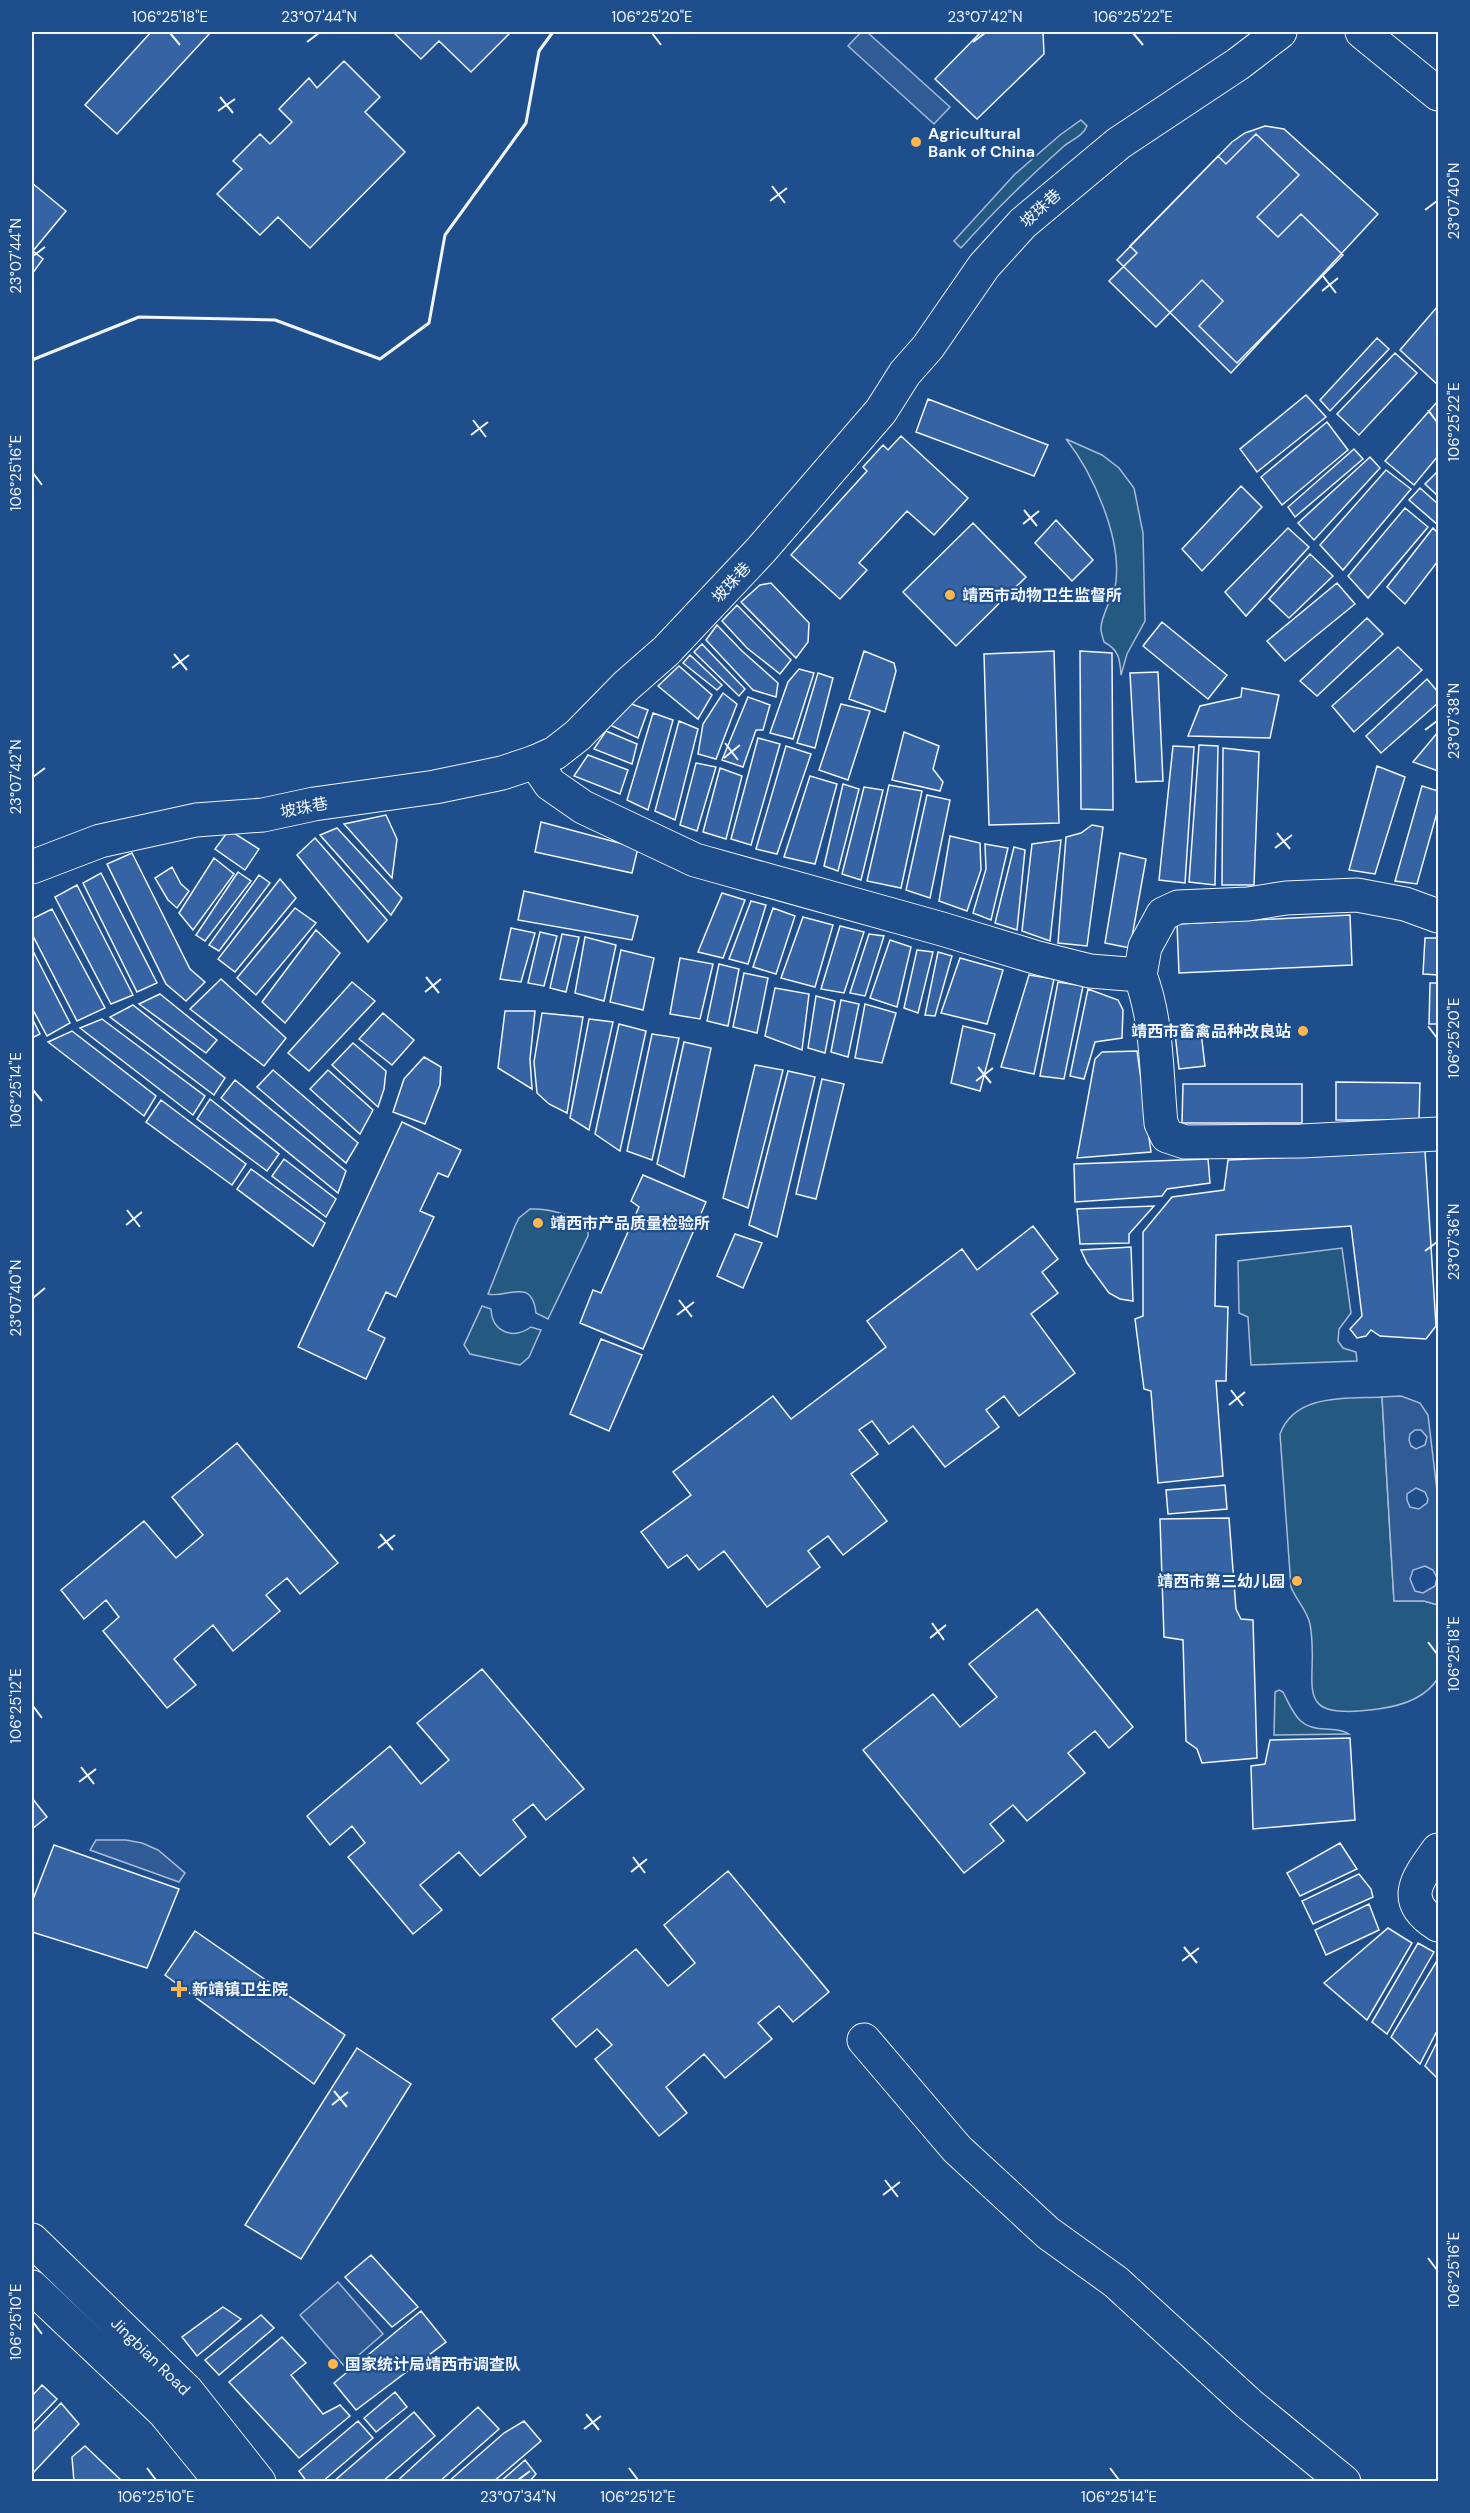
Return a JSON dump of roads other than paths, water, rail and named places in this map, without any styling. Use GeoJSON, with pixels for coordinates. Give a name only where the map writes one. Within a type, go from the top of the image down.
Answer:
{"type":"FeatureCollection","features":[{"type":"Feature","properties":{"kind":"street","name":"坡珠巷"},"geometry":{"type":"LineString","coordinates":[[32,867],[100,841],[196,820],[263,815],[314,804],[435,787],[502,773],[555,753],[578,735],[626,686],[666,651],[761,550],[881,411],[905,372],[928,347],[984,266],[1023,222],[1119,143],[1239,64],[1280,32]]}},
{"type":"Feature","properties":{"kind":"street"},"geometry":{"type":"LineString","coordinates":[[1362,32],[1438,94]]}},
{"type":"Feature","properties":{"kind":"street"},"geometry":{"type":"LineString","coordinates":[[535,762],[550,784],[583,807],[695,860],[1038,958],[1090,971],[1140,975]]}},
{"type":"Feature","properties":{"kind":"street"},"geometry":{"type":"LineString","coordinates":[[1438,916],[1405,904],[1357,895],[1178,907],[1163,914],[1145,948],[1140,975],[1149,998],[1154,1031],[1161,1123],[1167,1136],[1185,1142],[1301,1142],[1438,1134]]}},
{"type":"Feature","properties":{"kind":"street"},"geometry":{"type":"LineString","coordinates":[[1438,1850],[1419,1877],[1413,1896],[1418,1908],[1438,1925]]}},
{"type":"Feature","properties":{"kind":"street"},"geometry":{"type":"LineString","coordinates":[[864,2040],[957,2149],[1048,2233],[1116,2282],[1249,2404],[1344,2481]]}},
{"type":"Feature","properties":{"kind":"street","name":"Jingbian Road"},"geometry":{"type":"LineString","coordinates":[[32,2240],[187,2391],[260,2481]]}},
{"type":"Feature","properties":{"kind":"street","name":"Jingbian Road"},"geometry":{"type":"LineString","coordinates":[[32,2287],[164,2412],[221,2481]]}},
{"type":"Feature","properties":{"kind":"place","name":"Agricultural Bank of China"},"geometry":{"type":"Point","coordinates":[916,142]}},
{"type":"Feature","properties":{"kind":"place","name":"靖西市动物卫生监督所"},"geometry":{"type":"Point","coordinates":[950,595]}},
{"type":"Feature","properties":{"kind":"place","name":"靖西市畜禽品种改良站"},"geometry":{"type":"Point","coordinates":[1303,1031]}},
{"type":"Feature","properties":{"kind":"place","name":"靖西市产品质量检验所"},"geometry":{"type":"Point","coordinates":[538,1223]}},
{"type":"Feature","properties":{"kind":"place","name":"靖西市第三幼儿园"},"geometry":{"type":"Point","coordinates":[1297,1581]}},
{"type":"Feature","properties":{"kind":"place","name":"新靖镇卫生院"},"geometry":{"type":"Point","coordinates":[179,1989]}},
{"type":"Feature","properties":{"kind":"place","name":"国家统计局靖西市调查队"},"geometry":{"type":"Point","coordinates":[333,2364]}}]}
